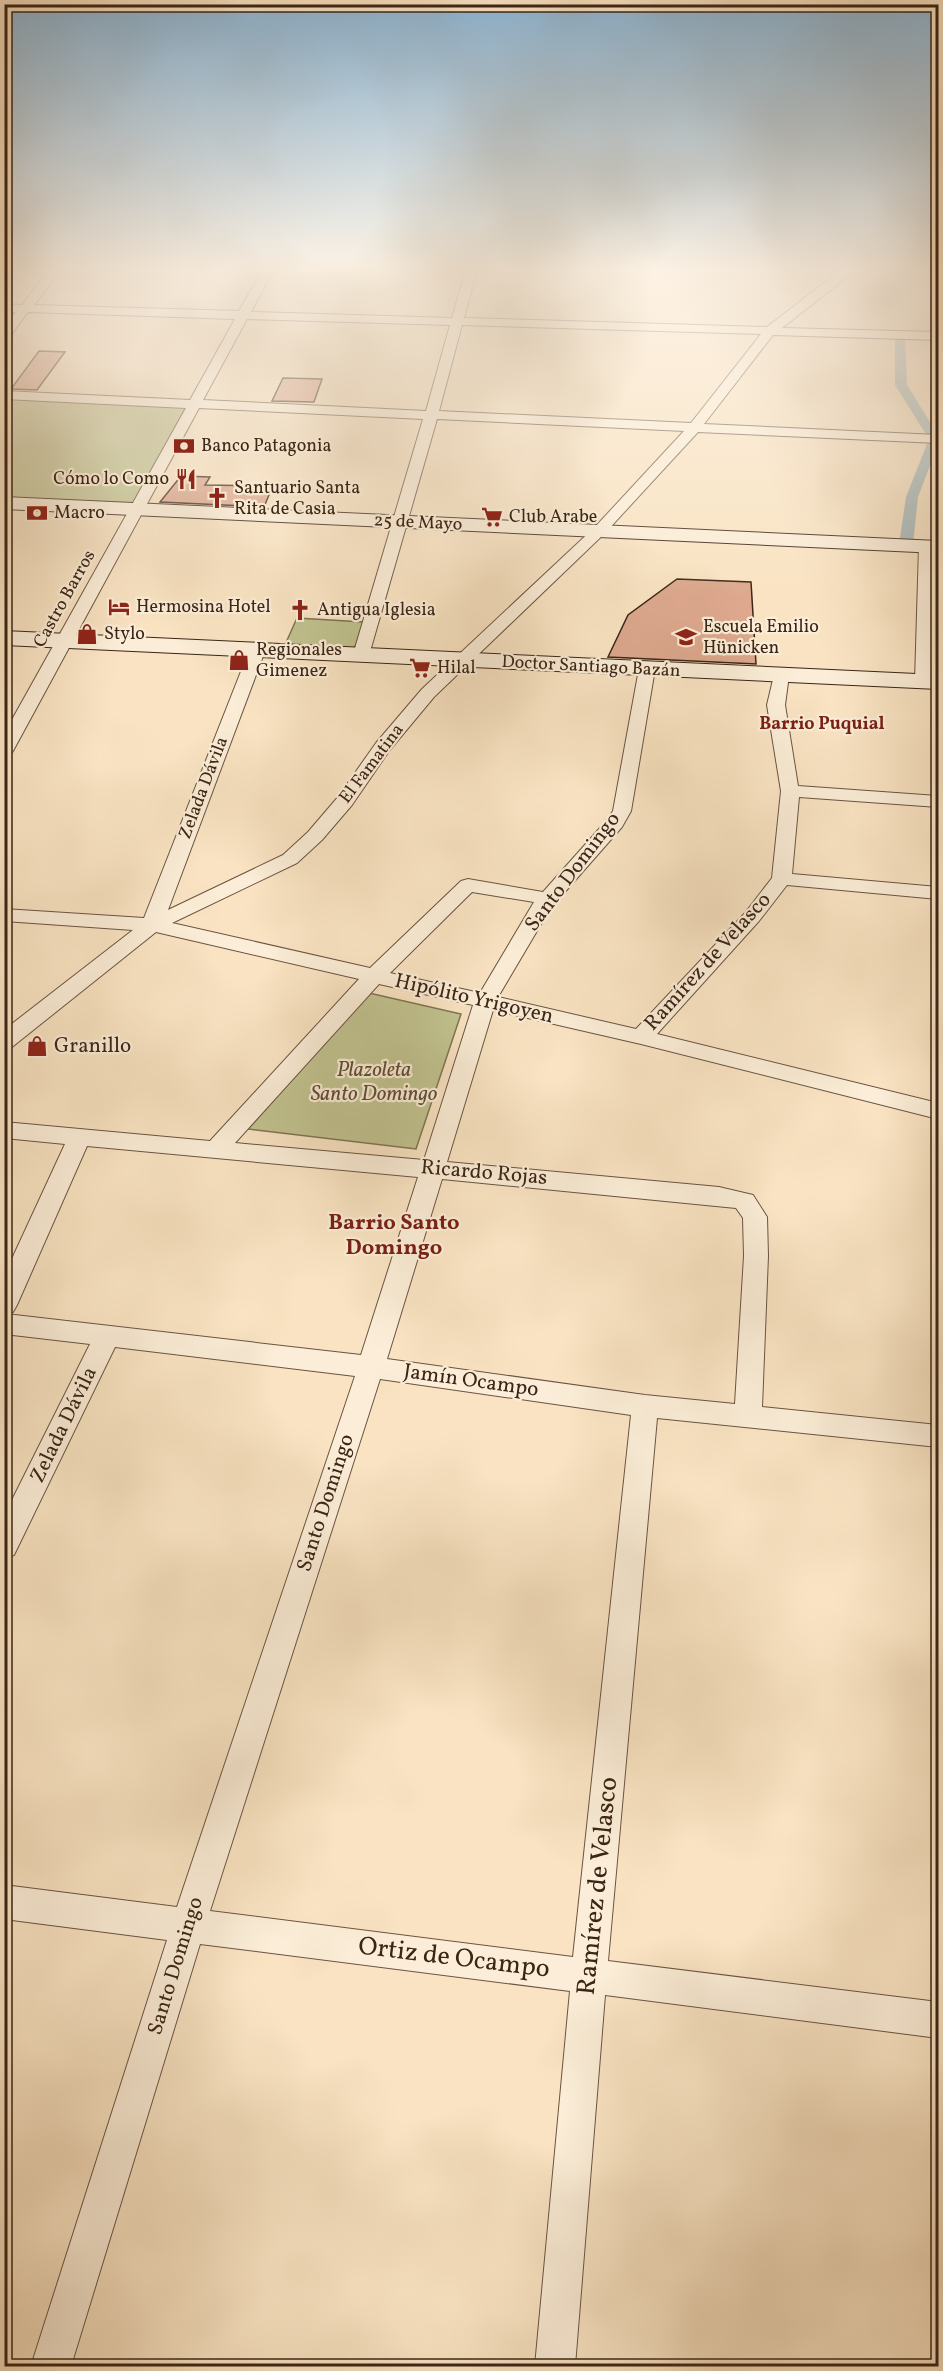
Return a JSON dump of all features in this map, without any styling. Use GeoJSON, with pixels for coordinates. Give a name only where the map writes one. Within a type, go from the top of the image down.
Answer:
{"type":"FeatureCollection","features":[{"type":"Feature","properties":{"kind":"main road","name":"25 de Mayo"},"geometry":{"type":"LineString","coordinates":[[4,503],[933,546]]}},
{"type":"Feature","properties":{"kind":"main road","name":"Doctor Santiago Bazán"},"geometry":{"type":"LineString","coordinates":[[4,638],[460,661],[931,681]]}},
{"type":"Feature","properties":{"kind":"street","name":"Castro Barros"},"geometry":{"type":"LineString","coordinates":[[4,751],[209,377]]}},
{"type":"Feature","properties":{"kind":"street"},"geometry":{"type":"LineString","coordinates":[[361,655],[442,377]]}},
{"type":"Feature","properties":{"kind":"street","name":"El Famatina"},"geometry":{"type":"LineString","coordinates":[[4,1042],[152,925],[290,859],[315,836],[337,810],[382,747],[421,700],[600,530],[694,428],[734,377]]}},
{"type":"Feature","properties":{"kind":"street"},"geometry":{"type":"LineString","coordinates":[[4,396],[934,439]]}},
{"type":"Feature","properties":{"kind":"street"},"geometry":{"type":"LineString","coordinates":[[931,681],[933,546]]}},
{"type":"Feature","properties":{"kind":"street","name":"Zelada Dávila"},"geometry":{"type":"LineString","coordinates":[[152,925],[257,651]]}},
{"type":"Feature","properties":{"kind":"street","name":"Santo Domingo"},"geometry":{"type":"LineString","coordinates":[[51,2367],[188,1926],[370,1367],[485,1002],[549,899],[615,823],[622,811],[647,669]]}},
{"type":"Feature","properties":{"kind":"street","name":"Ramírez de Velasco"},"geometry":{"type":"LineString","coordinates":[[641,1037],[752,917],[782,879],[790,791],[776,705],[781,675]]}},
{"type":"Feature","properties":{"kind":"street"},"geometry":{"type":"LineString","coordinates":[[790,791],[939,801]]}},
{"type":"Feature","properties":{"kind":"street"},"geometry":{"type":"LineString","coordinates":[[782,879],[939,893]]}},
{"type":"Feature","properties":{"kind":"street"},"geometry":{"type":"LineString","coordinates":[[215,1150],[373,977],[468,885],[549,899]]}},
{"type":"Feature","properties":{"kind":"street","name":"Hipólito Yrigoyen"},"geometry":{"type":"LineString","coordinates":[[4,915],[152,925],[641,1037],[939,1111]]}},
{"type":"Feature","properties":{"kind":"street","name":"Ricardo Rojas"},"geometry":{"type":"LineString","coordinates":[[4,1130],[431,1168],[719,1196],[744,1201],[755,1216],[756,1246],[748,1417]]}},
{"type":"Feature","properties":{"kind":"street"},"geometry":{"type":"LineString","coordinates":[[4,1305],[79,1138]]}},
{"type":"Feature","properties":{"kind":"street","name":"Jamín Ocampo"},"geometry":{"type":"LineString","coordinates":[[4,1324],[370,1367],[645,1406],[939,1436]]}},
{"type":"Feature","properties":{"kind":"street","name":"Zelada Dávila"},"geometry":{"type":"LineString","coordinates":[[4,1546],[107,1337]]}},
{"type":"Feature","properties":{"kind":"street","name":"Ramírez de Velasco"},"geometry":{"type":"LineString","coordinates":[[555,2367],[589,1974],[645,1406]]}},
{"type":"Feature","properties":{"kind":"street","name":"Ortiz de Ocampo"},"geometry":{"type":"LineString","coordinates":[[4,1902],[589,1974],[939,2020]]}},
{"type":"Feature","properties":{"kind":"green space"},"geometry":{"type":"Polygon","coordinates":[[[5,397],[187,405],[133,505],[5,500],[5,397]]]}},
{"type":"Feature","properties":{"kind":"green space"},"geometry":{"type":"Polygon","coordinates":[[[297,618],[363,622],[356,645],[351,650],[284,647],[297,618]]]}},
{"type":"Feature","properties":{"kind":"green space","name":"Plazoleta Santo Domingo"},"geometry":{"type":"Polygon","coordinates":[[[369,993],[461,1014],[416,1149],[248,1129],[369,993]]]}},
{"type":"Feature","properties":{"kind":"building"},"geometry":{"type":"Polygon","coordinates":[[[20,377],[47,377],[37,390],[11,389],[20,377]]]}},
{"type":"Feature","properties":{"kind":"building"},"geometry":{"type":"Polygon","coordinates":[[[283,378],[322,379],[314,402],[272,401],[283,378]]]}},
{"type":"Feature","properties":{"kind":"building","name":"Santuario Santa Rita de Casia"},"geometry":{"type":"Polygon","coordinates":[[[181,476],[210,477],[205,485],[267,486],[266,489],[271,490],[264,507],[160,502],[181,476]]]}},
{"type":"Feature","properties":{"kind":"building","name":"Escuela Emilio Hünicken"},"geometry":{"type":"Polygon","coordinates":[[[677,579],[751,582],[756,664],[608,657],[628,615],[677,579]]]}},
{"type":"Feature","properties":{"kind":"waterway"},"geometry":{"type":"LineString","coordinates":[[901,377],[901,385],[935,439],[912,497],[906,545]]}},
{"type":"Feature","properties":{"kind":"place","name":"Banco Patagonia"},"geometry":{"type":"Point","coordinates":[184,446]}},
{"type":"Feature","properties":{"kind":"place","name":"Cómo lo Como"},"geometry":{"type":"Point","coordinates":[186,479]}},
{"type":"Feature","properties":{"kind":"place","name":"Santuario Santa Rita de Casia"},"geometry":{"type":"Point","coordinates":[217,498]}},
{"type":"Feature","properties":{"kind":"place","name":"Macro"},"geometry":{"type":"Point","coordinates":[37,513]}},
{"type":"Feature","properties":{"kind":"place","name":"Club Arabe"},"geometry":{"type":"Point","coordinates":[492,517]}},
{"type":"Feature","properties":{"kind":"place","name":"Hermosina Hotel"},"geometry":{"type":"Point","coordinates":[119,607]}},
{"type":"Feature","properties":{"kind":"place","name":"Antigua Iglesia"},"geometry":{"type":"Point","coordinates":[300,610]}},
{"type":"Feature","properties":{"kind":"place","name":"Stylo"},"geometry":{"type":"Point","coordinates":[87,634]}},
{"type":"Feature","properties":{"kind":"place","name":"Escuela Emilio Hünicken"},"geometry":{"type":"Point","coordinates":[686,637]}},
{"type":"Feature","properties":{"kind":"place","name":"Regionales Gimenez"},"geometry":{"type":"Point","coordinates":[239,660]}},
{"type":"Feature","properties":{"kind":"place","name":"Hilal"},"geometry":{"type":"Point","coordinates":[420,668]}},
{"type":"Feature","properties":{"kind":"place","name":"Granillo"},"geometry":{"type":"Point","coordinates":[37,1046]}},
{"type":"Feature","properties":{"kind":"district","name":"Barrio Puquial"},"geometry":{"type":"Point","coordinates":[822,724]}},
{"type":"Feature","properties":{"kind":"district","name":"Barrio Santo Domingo"},"geometry":{"type":"Point","coordinates":[394,1236]}}]}
